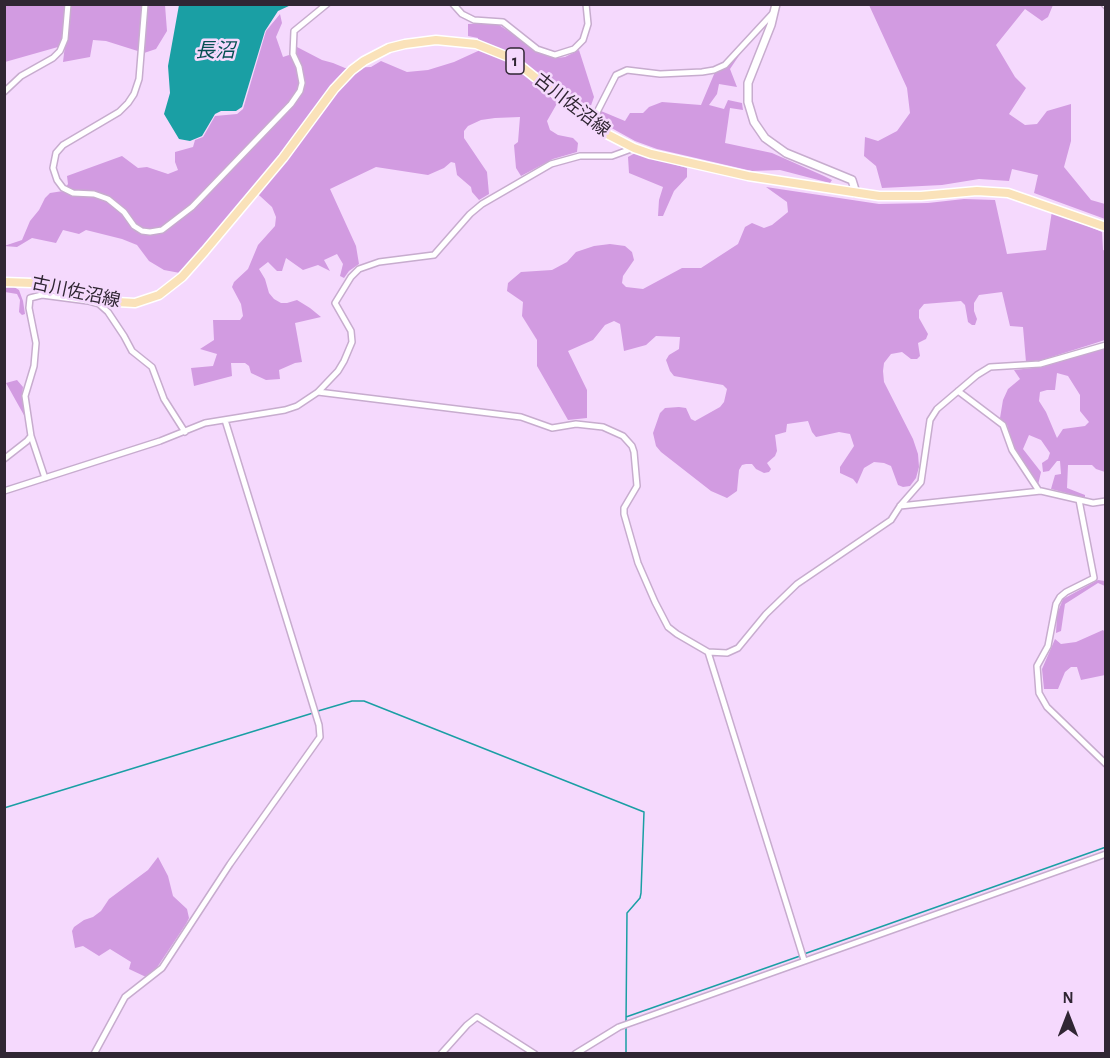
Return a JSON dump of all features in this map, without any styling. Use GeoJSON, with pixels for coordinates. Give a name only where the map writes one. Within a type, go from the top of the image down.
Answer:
{"type":"FeatureCollection","features":[{"type":"Feature","properties":{"kind":"main road","name":"古川佐沼線"},"geometry":{"type":"LineString","coordinates":[[4,282],[33,283],[89,299],[117,302],[135,303],[159,295],[174,285],[261,186],[342,80],[364,61],[389,48],[436,40],[464,41],[486,47],[511,58],[591,124],[634,148],[664,158],[748,176],[856,193],[904,196],[977,191],[1008,193],[1106,227]]}},
{"type":"Feature","properties":{"kind":"street"},"geometry":{"type":"LineString","coordinates":[[4,92],[21,76],[53,58],[60,51],[65,39],[68,4]]}},
{"type":"Feature","properties":{"kind":"street"},"geometry":{"type":"LineString","coordinates":[[145,4],[139,79],[134,94],[119,112],[63,145],[56,153],[53,168],[63,188],[73,193],[94,194],[108,199],[134,226],[142,231],[150,232],[162,231],[192,207],[291,104],[300,91],[302,83],[299,67],[293,54],[294,31],[327,4]]}},
{"type":"Feature","properties":{"kind":"street"},"geometry":{"type":"LineString","coordinates":[[453,4],[462,14],[474,20],[503,22],[537,49],[555,55],[574,49],[583,40],[588,24],[586,4]]}},
{"type":"Feature","properties":{"kind":"street"},"geometry":{"type":"LineString","coordinates":[[591,124],[616,75],[627,70],[660,74],[714,70],[725,64],[775,8]]}},
{"type":"Feature","properties":{"kind":"street"},"geometry":{"type":"LineString","coordinates":[[775,8],[768,35],[748,83],[748,102],[754,122],[765,138],[786,153],[852,180],[856,193]]}},
{"type":"Feature","properties":{"kind":"street"},"geometry":{"type":"LineString","coordinates":[[4,491],[185,432],[205,423],[292,408],[318,392],[338,371],[350,348],[351,331],[335,303],[351,277],[359,269],[379,262],[434,255],[470,214],[482,204],[551,164],[580,156],[612,156],[634,148]]}},
{"type":"Feature","properties":{"kind":"street"},"geometry":{"type":"LineString","coordinates":[[45,478],[31,436],[25,396],[34,366],[36,343],[29,301],[37,295],[89,299],[108,312],[132,351],[152,368],[164,399],[185,432]]}},
{"type":"Feature","properties":{"kind":"street"},"geometry":{"type":"LineString","coordinates":[[318,392],[521,417],[552,428],[576,424],[603,427],[623,436],[634,452],[637,486],[624,508],[638,563],[668,627],[708,652],[727,653],[738,648],[788,592],[888,524],[921,482],[930,420],[938,409],[977,375],[990,367],[1040,364],[1106,345]]}},
{"type":"Feature","properties":{"kind":"street"},"geometry":{"type":"LineString","coordinates":[[958,391],[1004,425],[1011,450],[1039,491]]}},
{"type":"Feature","properties":{"kind":"street"},"geometry":{"type":"LineString","coordinates":[[94,1053],[125,997],[162,968],[230,864],[315,746],[320,731],[225,420]]}},
{"type":"Feature","properties":{"kind":"street"},"geometry":{"type":"LineString","coordinates":[[4,459],[31,436]]}},
{"type":"Feature","properties":{"kind":"street"},"geometry":{"type":"LineString","coordinates":[[900,506],[1039,491],[1093,503],[1106,501]]}},
{"type":"Feature","properties":{"kind":"street"},"geometry":{"type":"LineString","coordinates":[[1079,500],[1095,573],[1094,578],[1066,592],[1056,604],[1048,646],[1037,666],[1039,693],[1047,706],[1106,764]]}},
{"type":"Feature","properties":{"kind":"street"},"geometry":{"type":"LineString","coordinates":[[708,652],[803,956]]}},
{"type":"Feature","properties":{"kind":"street"},"geometry":{"type":"LineString","coordinates":[[574,1053],[619,1027],[803,956],[1106,854]]}},
{"type":"Feature","properties":{"kind":"street"},"geometry":{"type":"LineString","coordinates":[[441,1053],[477,1017],[535,1053]]}},
{"type":"Feature","properties":{"kind":"shaded area"},"geometry":{"type":"Polygon","coordinates":[[[5,5],[165,5],[167,31],[156,49],[144,53],[106,41],[93,40],[90,57],[63,62],[65,45],[5,62],[5,5]]]}},
{"type":"Feature","properties":{"kind":"shaded area"},"geometry":{"type":"Polygon","coordinates":[[[869,5],[1053,5],[1048,17],[1042,21],[1025,9],[996,45],[1015,77],[1026,88],[1009,114],[1025,125],[1037,124],[1047,111],[1071,104],[1071,141],[1064,167],[1091,200],[1105,204],[1105,219],[1034,193],[1038,175],[1012,169],[1009,181],[979,179],[942,185],[882,188],[876,166],[864,156],[865,137],[878,141],[897,131],[910,113],[907,88],[869,5]]]}},
{"type":"Feature","properties":{"kind":"shaded area"},"geometry":{"type":"Polygon","coordinates":[[[280,14],[282,23],[276,37],[283,57],[289,55],[297,47],[322,60],[345,68],[371,67],[381,61],[407,72],[428,70],[478,51],[478,38],[468,36],[468,24],[496,23],[547,56],[565,57],[579,50],[594,97],[588,114],[563,93],[547,121],[550,130],[558,135],[573,138],[578,143],[577,152],[553,159],[521,176],[516,168],[514,145],[518,142],[520,117],[481,120],[468,126],[464,131],[464,138],[487,172],[489,194],[479,200],[471,187],[457,175],[455,163],[451,162],[428,175],[376,167],[330,189],[356,246],[359,264],[344,278],[340,276],[343,264],[337,254],[324,260],[330,271],[318,265],[303,270],[286,258],[282,271],[277,271],[268,262],[259,269],[274,299],[281,303],[297,300],[321,317],[295,323],[302,362],[279,370],[280,379],[266,380],[251,373],[249,366],[245,363],[231,363],[232,376],[194,386],[191,368],[213,366],[217,354],[200,349],[214,340],[213,320],[240,320],[243,316],[241,304],[232,287],[234,282],[248,269],[258,245],[275,226],[276,217],[272,207],[252,190],[180,273],[164,270],[149,261],[137,245],[86,230],[79,234],[63,230],[56,243],[32,238],[17,247],[4,246],[22,240],[30,221],[45,198],[50,193],[63,191],[68,184],[67,176],[122,156],[138,168],[147,167],[168,174],[178,170],[175,152],[193,147],[195,140],[203,137],[215,116],[237,114],[243,109],[266,31],[280,14]]]}},
{"type":"Feature","properties":{"kind":"shaded area"},"geometry":{"type":"Polygon","coordinates":[[[746,45],[730,69],[737,87],[719,84],[717,94],[709,105],[724,109],[728,100],[742,103],[743,110],[730,108],[725,143],[772,153],[832,180],[830,183],[780,170],[752,171],[657,149],[635,141],[597,120],[601,111],[625,121],[630,113],[643,113],[649,107],[662,102],[701,105],[715,72],[746,45]]]}},
{"type":"Feature","properties":{"kind":"shaded area"},"geometry":{"type":"Polygon","coordinates":[[[635,153],[687,168],[687,177],[674,191],[663,216],[658,216],[663,187],[629,173],[628,157],[635,153]]]}},
{"type":"Feature","properties":{"kind":"shaded area"},"geometry":{"type":"Polygon","coordinates":[[[766,187],[879,204],[928,203],[964,199],[995,200],[1007,254],[1046,250],[1052,211],[1102,232],[1103,250],[1106,251],[1105,340],[1042,360],[1026,362],[1023,327],[1010,326],[1002,292],[979,295],[974,303],[977,319],[975,325],[968,322],[965,305],[961,301],[924,304],[919,310],[919,318],[928,334],[926,339],[918,343],[920,356],[917,359],[911,359],[902,352],[891,354],[884,363],[883,371],[884,382],[913,439],[918,454],[919,467],[916,478],[910,486],[898,485],[891,466],[874,462],[864,468],[857,484],[853,479],[840,473],[840,467],[854,446],[850,434],[839,432],[816,437],[808,421],[787,424],[786,432],[775,435],[777,451],[767,463],[771,469],[769,472],[764,473],[752,464],[742,465],[739,470],[737,491],[727,498],[711,491],[661,452],[656,446],[653,433],[660,413],[665,408],[686,408],[691,419],[695,421],[720,407],[724,402],[727,389],[723,385],[674,376],[666,360],[669,355],[679,349],[680,337],[656,336],[646,345],[624,351],[620,324],[614,321],[605,325],[593,340],[568,351],[587,390],[587,418],[568,420],[537,366],[537,340],[522,316],[523,302],[507,291],[508,283],[521,272],[552,270],[567,262],[576,252],[610,244],[625,246],[632,252],[634,260],[623,276],[622,283],[626,287],[643,289],[682,268],[701,268],[738,244],[745,227],[752,223],[764,228],[772,225],[788,212],[787,202],[766,187]]]}},
{"type":"Feature","properties":{"kind":"shaded area"},"geometry":{"type":"Polygon","coordinates":[[[14,287],[19,290],[25,314],[22,315],[19,312],[20,300],[17,294],[5,292],[5,288],[14,287]]]}},
{"type":"Feature","properties":{"kind":"shaded area"},"geometry":{"type":"Polygon","coordinates":[[[1105,348],[1105,472],[1092,465],[1068,465],[1067,488],[1085,495],[1085,498],[1051,489],[1055,475],[1061,474],[1060,461],[1057,461],[1049,471],[1043,472],[1042,463],[1048,459],[1050,453],[1041,440],[1029,435],[1023,449],[1041,472],[1038,485],[1014,449],[1007,425],[1000,418],[1003,400],[1008,389],[1020,379],[1014,370],[1042,367],[1105,348]],[[1057,373],[1055,390],[1040,392],[1039,401],[1057,438],[1063,429],[1085,426],[1089,422],[1080,411],[1080,395],[1068,376],[1057,373]]]}},
{"type":"Feature","properties":{"kind":"shaded area"},"geometry":{"type":"Polygon","coordinates":[[[17,380],[23,387],[25,417],[6,383],[17,380]]]}},
{"type":"Feature","properties":{"kind":"shaded area"},"geometry":{"type":"Polygon","coordinates":[[[1098,580],[1105,581],[1105,586],[1098,583],[1065,604],[1061,631],[1056,633],[1057,614],[1063,599],[1098,580]]]}},
{"type":"Feature","properties":{"kind":"shaded area"},"geometry":{"type":"Polygon","coordinates":[[[1103,630],[1105,632],[1105,675],[1081,680],[1077,667],[1071,667],[1065,672],[1058,689],[1044,689],[1042,669],[1055,639],[1061,644],[1076,642],[1103,630]]]}},
{"type":"Feature","properties":{"kind":"shaded area"},"geometry":{"type":"Polygon","coordinates":[[[158,857],[168,876],[173,896],[187,909],[189,918],[156,969],[146,977],[129,969],[131,962],[110,949],[99,956],[83,946],[75,948],[72,931],[74,927],[101,911],[109,899],[148,870],[158,857]]]}},
{"type":"Feature","properties":{"kind":"water","name":"長沼"},"geometry":{"type":"Polygon","coordinates":[[[179,5],[291,5],[278,11],[265,31],[242,107],[236,111],[221,111],[215,114],[202,136],[190,141],[179,139],[164,114],[170,93],[168,66],[179,5]]]}},
{"type":"Feature","properties":{"kind":"waterway"},"geometry":{"type":"LineString","coordinates":[[318,711],[352,701],[364,701],[644,812],[641,893],[640,898],[627,913],[626,1023]]}},
{"type":"Feature","properties":{"kind":"waterway"},"geometry":{"type":"LineString","coordinates":[[4,808],[313,713]]}},
{"type":"Feature","properties":{"kind":"waterway"},"geometry":{"type":"LineString","coordinates":[[804,954],[1106,847]]}},
{"type":"Feature","properties":{"kind":"waterway"},"geometry":{"type":"LineString","coordinates":[[626,1017],[800,956]]}},
{"type":"Feature","properties":{"kind":"waterway"},"geometry":{"type":"LineString","coordinates":[[626,1028],[626,1054]]}}]}
